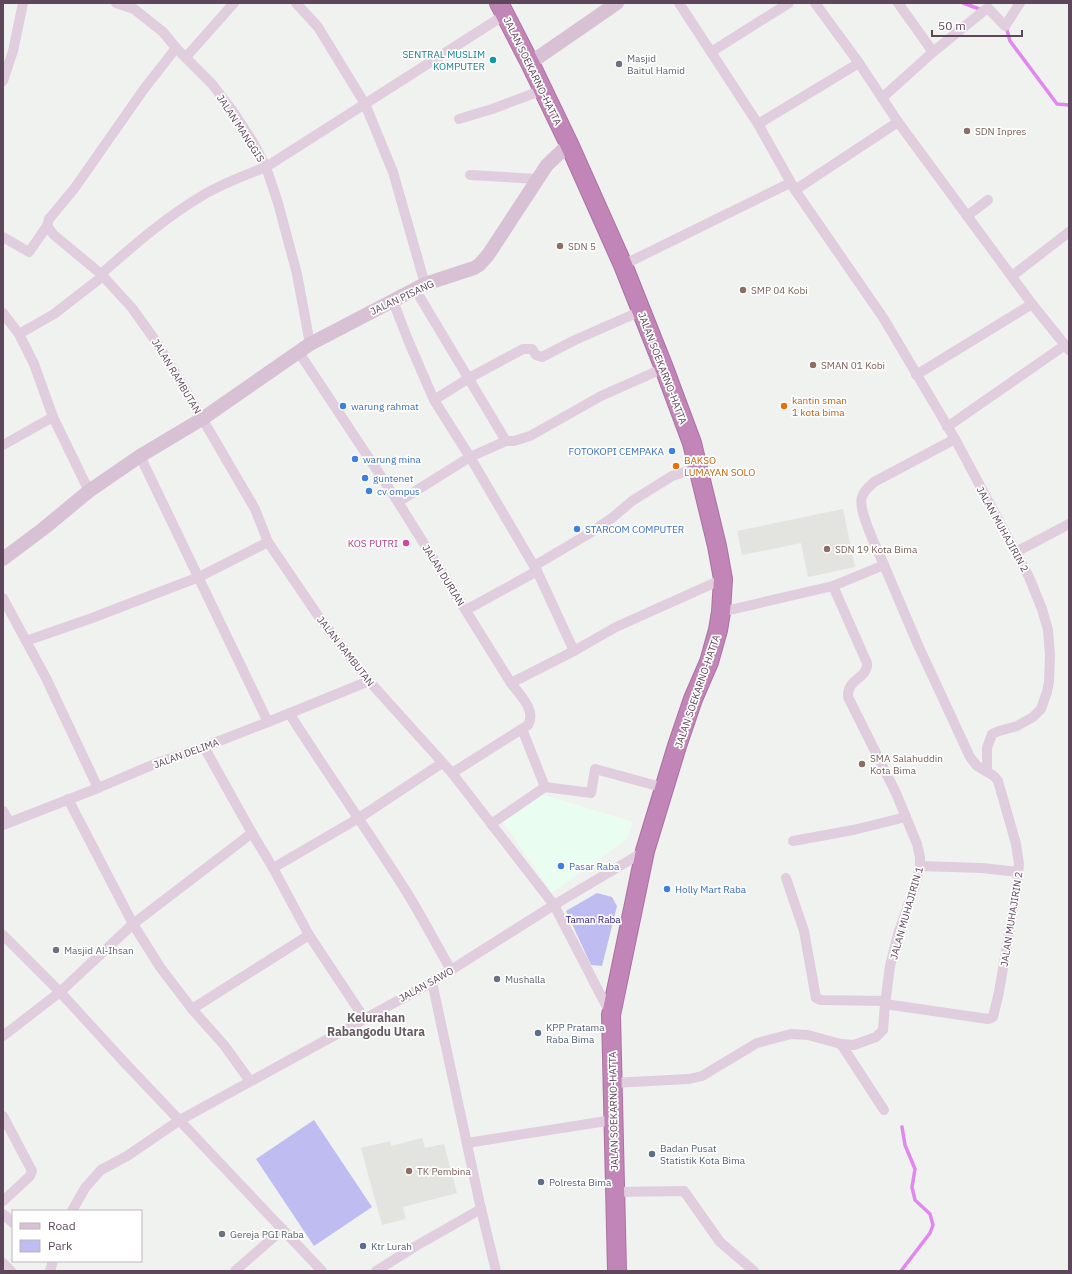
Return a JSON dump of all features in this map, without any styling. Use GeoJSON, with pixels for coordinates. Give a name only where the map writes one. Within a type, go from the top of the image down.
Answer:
{"type":"FeatureCollection","features":[{"type":"Feature","properties":{"kind":"highway","name":"JALAN SOEKARNO-HATTA"},"geometry":{"type":"LineString","coordinates":[[503,8],[569,144],[623,265],[664,368],[692,443],[717,546],[723,579],[721,612],[718,630],[709,662],[693,699],[677,746],[645,851],[611,1015],[617,1271]]}},
{"type":"Feature","properties":{"kind":"street"},"geometry":{"type":"LineString","coordinates":[[3,81],[7,58],[23,3]]}},
{"type":"Feature","properties":{"kind":"street","name":"JALAN MANGGIS"},"geometry":{"type":"LineString","coordinates":[[116,3],[135,6],[163,32],[176,48],[212,84],[232,110],[253,142],[266,167],[278,203],[297,274],[304,348]]}},
{"type":"Feature","properties":{"kind":"street"},"geometry":{"type":"LineString","coordinates":[[186,57],[234,3]]}},
{"type":"Feature","properties":{"kind":"street"},"geometry":{"type":"LineString","coordinates":[[296,3],[318,27],[365,104],[393,172],[420,287],[469,378],[506,441]]}},
{"type":"Feature","properties":{"kind":"street"},"geometry":{"type":"LineString","coordinates":[[530,63],[617,3]]}},
{"type":"Feature","properties":{"kind":"street"},"geometry":{"type":"LineString","coordinates":[[679,3],[758,124],[793,186],[884,319],[955,439]]}},
{"type":"Feature","properties":{"kind":"street"},"geometry":{"type":"LineString","coordinates":[[711,52],[789,3]]}},
{"type":"Feature","properties":{"kind":"street"},"geometry":{"type":"LineString","coordinates":[[815,3],[859,63],[898,122],[1032,304],[1067,347],[947,427]]}},
{"type":"Feature","properties":{"kind":"street"},"geometry":{"type":"LineString","coordinates":[[898,3],[933,52]]}},
{"type":"Feature","properties":{"kind":"street"},"geometry":{"type":"LineString","coordinates":[[882,98],[933,52],[988,8],[1005,26],[1020,3]]}},
{"type":"Feature","properties":{"kind":"street"},"geometry":{"type":"LineString","coordinates":[[19,334],[54,314],[102,275],[141,239],[176,212],[205,194],[232,180],[266,167],[365,104],[503,8]]}},
{"type":"Feature","properties":{"kind":"street"},"geometry":{"type":"LineString","coordinates":[[3,237],[29,252],[47,226],[49,219],[74,189],[144,89],[176,48]]}},
{"type":"Feature","properties":{"kind":"street"},"geometry":{"type":"LineString","coordinates":[[758,124],[859,63]]}},
{"type":"Feature","properties":{"kind":"street"},"geometry":{"type":"LineString","coordinates":[[459,119],[543,90]]}},
{"type":"Feature","properties":{"kind":"street"},"geometry":{"type":"LineString","coordinates":[[623,265],[793,186],[898,122]]}},
{"type":"Feature","properties":{"kind":"street","name":"JALAN PISANG"},"geometry":{"type":"LineString","coordinates":[[3,559],[44,529],[89,491],[140,456],[202,419],[304,348],[420,287],[466,272],[479,265],[488,255],[547,165],[569,144]]}},
{"type":"Feature","properties":{"kind":"street"},"geometry":{"type":"LineString","coordinates":[[470,175],[538,179]]}},
{"type":"Feature","properties":{"kind":"street"},"geometry":{"type":"LineString","coordinates":[[967,216],[988,200]]}},
{"type":"Feature","properties":{"kind":"street","name":"JALAN RAMBUTAN"},"geometry":{"type":"LineString","coordinates":[[47,226],[54,235],[102,275],[132,308],[158,343],[255,509],[268,542],[321,620],[369,681],[452,773],[554,905],[611,1015]]}},
{"type":"Feature","properties":{"kind":"street"},"geometry":{"type":"LineString","coordinates":[[1012,276],[1069,232]]}},
{"type":"Feature","properties":{"kind":"street"},"geometry":{"type":"LineString","coordinates":[[392,301],[434,400],[470,457],[535,568],[574,651]]}},
{"type":"Feature","properties":{"kind":"street"},"geometry":{"type":"LineString","coordinates":[[916,375],[1032,304]]}},
{"type":"Feature","properties":{"kind":"street"},"geometry":{"type":"LineString","coordinates":[[434,400],[469,378],[523,349],[532,349],[536,355],[542,357],[575,340],[641,311]]}},
{"type":"Feature","properties":{"kind":"street"},"geometry":{"type":"LineString","coordinates":[[3,313],[19,334],[34,364],[53,417],[89,491]]}},
{"type":"Feature","properties":{"kind":"street","name":"JALAN DURIAN"},"geometry":{"type":"LineString","coordinates":[[304,348],[511,684],[532,714],[530,722],[522,729],[452,773]]}},
{"type":"Feature","properties":{"kind":"street"},"geometry":{"type":"LineString","coordinates":[[398,502],[470,457],[506,441],[514,441],[530,436],[601,396],[664,368]]}},
{"type":"Feature","properties":{"kind":"street"},"geometry":{"type":"LineString","coordinates":[[3,446],[53,417]]}},
{"type":"Feature","properties":{"kind":"street","name":"JALAN MUHAJIRIN 2"},"geometry":{"type":"LineString","coordinates":[[786,878],[804,931],[816,998],[821,1000],[885,1002],[991,1018],[995,1015],[1018,886],[1016,844],[1002,793],[996,778],[977,766],[960,736],[918,645],[860,504],[865,491],[874,482],[955,439],[1029,577],[1042,608],[1048,630],[1050,655],[1049,682],[1041,709],[1033,717],[1017,726],[992,734],[987,748],[987,772]]}},
{"type":"Feature","properties":{"kind":"street"},"geometry":{"type":"LineString","coordinates":[[140,456],[268,722]]}},
{"type":"Feature","properties":{"kind":"street"},"geometry":{"type":"LineString","coordinates":[[466,610],[590,533],[612,518],[632,501],[672,476],[698,468]]}},
{"type":"Feature","properties":{"kind":"street"},"geometry":{"type":"LineString","coordinates":[[1016,552],[1069,524]]}},
{"type":"Feature","properties":{"kind":"street"},"geometry":{"type":"LineString","coordinates":[[26,641],[92,618],[199,577],[268,542]]}},
{"type":"Feature","properties":{"kind":"street"},"geometry":{"type":"LineString","coordinates":[[721,612],[833,586],[884,565]]}},
{"type":"Feature","properties":{"kind":"street"},"geometry":{"type":"LineString","coordinates":[[511,684],[616,627],[723,579]]}},
{"type":"Feature","properties":{"kind":"street","name":"JALAN MUHAJIRIN 1"},"geometry":{"type":"LineString","coordinates":[[612,1083],[689,1079],[702,1076],[757,1043],[791,1034],[808,1035],[841,1044],[854,1045],[879,1035],[884,1027],[885,1002],[890,966],[898,934],[914,889],[920,866],[920,857],[917,844],[896,793],[848,697],[850,685],[865,672],[867,663],[833,586]]}},
{"type":"Feature","properties":{"kind":"street"},"geometry":{"type":"LineString","coordinates":[[3,598],[46,678],[98,788]]}},
{"type":"Feature","properties":{"kind":"street","name":"JALAN DELIMA"},"geometry":{"type":"LineString","coordinates":[[6,824],[157,763],[204,747],[369,681]]}},
{"type":"Feature","properties":{"kind":"street"},"geometry":{"type":"LineString","coordinates":[[289,713],[327,773],[359,818],[406,893],[451,970]]}},
{"type":"Feature","properties":{"kind":"street"},"geometry":{"type":"LineString","coordinates":[[522,729],[545,787]]}},
{"type":"Feature","properties":{"kind":"street"},"geometry":{"type":"LineString","coordinates":[[204,747],[273,868],[309,935],[364,1018]]}},
{"type":"Feature","properties":{"kind":"street"},"geometry":{"type":"LineString","coordinates":[[273,868],[359,818],[442,763]]}},
{"type":"Feature","properties":{"kind":"street"},"geometry":{"type":"LineString","coordinates":[[491,824],[545,787],[591,793],[595,770],[665,788]]}},
{"type":"Feature","properties":{"kind":"street"},"geometry":{"type":"LineString","coordinates":[[68,799],[133,924],[160,967],[192,1008],[224,1045],[250,1082]]}},
{"type":"Feature","properties":{"kind":"street"},"geometry":{"type":"LineString","coordinates":[[3,811],[6,824]]}},
{"type":"Feature","properties":{"kind":"street"},"geometry":{"type":"LineString","coordinates":[[793,841],[853,830],[906,817]]}},
{"type":"Feature","properties":{"kind":"street"},"geometry":{"type":"LineString","coordinates":[[3,1036],[60,992],[133,924],[252,833]]}},
{"type":"Feature","properties":{"kind":"street","name":"JALAN SAWO"},"geometry":{"type":"LineString","coordinates":[[73,1210],[85,1188],[101,1170],[127,1156],[180,1120],[432,982],[554,905],[645,851]]}},
{"type":"Feature","properties":{"kind":"street"},"geometry":{"type":"LineString","coordinates":[[920,866],[982,868],[1018,872]]}},
{"type":"Feature","properties":{"kind":"street"},"geometry":{"type":"LineString","coordinates":[[3,934],[60,992],[322,1271]]}},
{"type":"Feature","properties":{"kind":"street"},"geometry":{"type":"LineString","coordinates":[[192,1008],[309,935]]}},
{"type":"Feature","properties":{"kind":"street"},"geometry":{"type":"LineString","coordinates":[[432,982],[496,1271]]}},
{"type":"Feature","properties":{"kind":"street"},"geometry":{"type":"LineString","coordinates":[[841,1044],[884,1110]]}},
{"type":"Feature","properties":{"kind":"street"},"geometry":{"type":"LineString","coordinates":[[3,1116],[32,1171],[30,1176],[3,1201]]}},
{"type":"Feature","properties":{"kind":"street"},"geometry":{"type":"LineString","coordinates":[[467,1143],[613,1120]]}},
{"type":"Feature","properties":{"kind":"street"},"geometry":{"type":"LineString","coordinates":[[615,1192],[684,1191],[720,1242],[754,1271]]}},
{"type":"Feature","properties":{"kind":"street"},"geometry":{"type":"LineString","coordinates":[[376,1271],[481,1208]]}},
{"type":"Feature","properties":{"kind":"street"},"geometry":{"type":"LineString","coordinates":[[3,1214],[12,1222]]}},
{"type":"Feature","properties":{"kind":"street"},"geometry":{"type":"LineString","coordinates":[[235,1271],[283,1229]]}},
{"type":"Feature","properties":{"kind":"street"},"geometry":{"type":"LineString","coordinates":[[3,1264],[11,1271]]}},
{"type":"Feature","properties":{"kind":"shaded area","name":"SDN 19 Kota Bima"},"geometry":{"type":"Polygon","coordinates":[[[843,509],[855,567],[808,577],[801,543],[742,555],[737,531],[843,509]]]}},
{"type":"Feature","properties":{"kind":"shaded area","name":"Pasar Raba"},"geometry":{"type":"Polygon","coordinates":[[[538,793],[633,822],[627,839],[552,893],[503,822],[538,793]]]}},
{"type":"Feature","properties":{"kind":"shaded area","name":"TK Pembina"},"geometry":{"type":"Polygon","coordinates":[[[422,1138],[425,1148],[444,1144],[457,1193],[403,1207],[406,1219],[382,1225],[361,1148],[390,1141],[391,1146],[422,1138]]]}},
{"type":"Feature","properties":{"kind":"green space","name":"Taman Raba"},"geometry":{"type":"Polygon","coordinates":[[[597,893],[612,897],[617,906],[602,966],[591,965],[566,911],[597,893]]]}},
{"type":"Feature","properties":{"kind":"green space"},"geometry":{"type":"Polygon","coordinates":[[[314,1120],[372,1207],[314,1246],[256,1159],[314,1120]]]}},
{"type":"Feature","properties":{"kind":"waterway"},"geometry":{"type":"LineString","coordinates":[[963,3],[982,10]]}},
{"type":"Feature","properties":{"kind":"waterway"},"geometry":{"type":"LineString","coordinates":[[1004,27],[1007,30],[1010,41],[1057,104],[1069,105]]}},
{"type":"Feature","properties":{"kind":"waterway"},"geometry":{"type":"LineString","coordinates":[[901,1271],[930,1233],[933,1225],[930,1214],[915,1200],[912,1187],[915,1169],[905,1145],[902,1127]]}},
{"type":"Feature","properties":{"kind":"place","name":"SENTRAL MUSLIM KOMPUTER"},"geometry":{"type":"Point","coordinates":[493,60]}},
{"type":"Feature","properties":{"kind":"place","name":"Masjid Baitul Hamid"},"geometry":{"type":"Point","coordinates":[619,64]}},
{"type":"Feature","properties":{"kind":"place","name":"SDN Inpres"},"geometry":{"type":"Point","coordinates":[967,131]}},
{"type":"Feature","properties":{"kind":"place","name":"SDN 5"},"geometry":{"type":"Point","coordinates":[560,246]}},
{"type":"Feature","properties":{"kind":"place","name":"SMP 04 Kobi"},"geometry":{"type":"Point","coordinates":[743,290]}},
{"type":"Feature","properties":{"kind":"place","name":"SMAN 01 Kobi"},"geometry":{"type":"Point","coordinates":[813,365]}},
{"type":"Feature","properties":{"kind":"place","name":"warung rahmat"},"geometry":{"type":"Point","coordinates":[343,406]}},
{"type":"Feature","properties":{"kind":"place","name":"kantin sman 1 kota bima"},"geometry":{"type":"Point","coordinates":[784,406]}},
{"type":"Feature","properties":{"kind":"place","name":"FOTOKOPI CEMPAKA"},"geometry":{"type":"Point","coordinates":[672,451]}},
{"type":"Feature","properties":{"kind":"place","name":"warung mina"},"geometry":{"type":"Point","coordinates":[355,459]}},
{"type":"Feature","properties":{"kind":"place","name":"BAKSO LUMAYAN SOLO"},"geometry":{"type":"Point","coordinates":[676,466]}},
{"type":"Feature","properties":{"kind":"place","name":"guntenet"},"geometry":{"type":"Point","coordinates":[365,478]}},
{"type":"Feature","properties":{"kind":"place","name":"cv ompus"},"geometry":{"type":"Point","coordinates":[369,491]}},
{"type":"Feature","properties":{"kind":"place","name":"STARCOM COMPUTER"},"geometry":{"type":"Point","coordinates":[577,529]}},
{"type":"Feature","properties":{"kind":"place","name":"KOS PUTRI"},"geometry":{"type":"Point","coordinates":[406,543]}},
{"type":"Feature","properties":{"kind":"place","name":"SDN 19 Kota Bima"},"geometry":{"type":"Point","coordinates":[827,549]}},
{"type":"Feature","properties":{"kind":"place","name":"SMA Salahuddin Kota Bima"},"geometry":{"type":"Point","coordinates":[862,764]}},
{"type":"Feature","properties":{"kind":"place","name":"Pasar Raba"},"geometry":{"type":"Point","coordinates":[561,866]}},
{"type":"Feature","properties":{"kind":"place","name":"Holly Mart Raba"},"geometry":{"type":"Point","coordinates":[667,889]}},
{"type":"Feature","properties":{"kind":"place","name":"Masjid Al-Ihsan"},"geometry":{"type":"Point","coordinates":[56,950]}},
{"type":"Feature","properties":{"kind":"place","name":"Mushalla"},"geometry":{"type":"Point","coordinates":[497,979]}},
{"type":"Feature","properties":{"kind":"place","name":"KPP Pratama Raba Bima"},"geometry":{"type":"Point","coordinates":[538,1033]}},
{"type":"Feature","properties":{"kind":"place","name":"Badan Pusat Statistik Kota Bima"},"geometry":{"type":"Point","coordinates":[652,1154]}},
{"type":"Feature","properties":{"kind":"place","name":"TK Pembina"},"geometry":{"type":"Point","coordinates":[409,1171]}},
{"type":"Feature","properties":{"kind":"place","name":"Polresta Bima"},"geometry":{"type":"Point","coordinates":[541,1182]}},
{"type":"Feature","properties":{"kind":"place","name":"Gereja PGI Raba"},"geometry":{"type":"Point","coordinates":[222,1234]}},
{"type":"Feature","properties":{"kind":"place","name":"Ktr Lurah"},"geometry":{"type":"Point","coordinates":[363,1246]}},
{"type":"Feature","properties":{"kind":"district","name":"Kelurahan Rabangodu Utara"},"geometry":{"type":"Point","coordinates":[376,1025]}}]}
